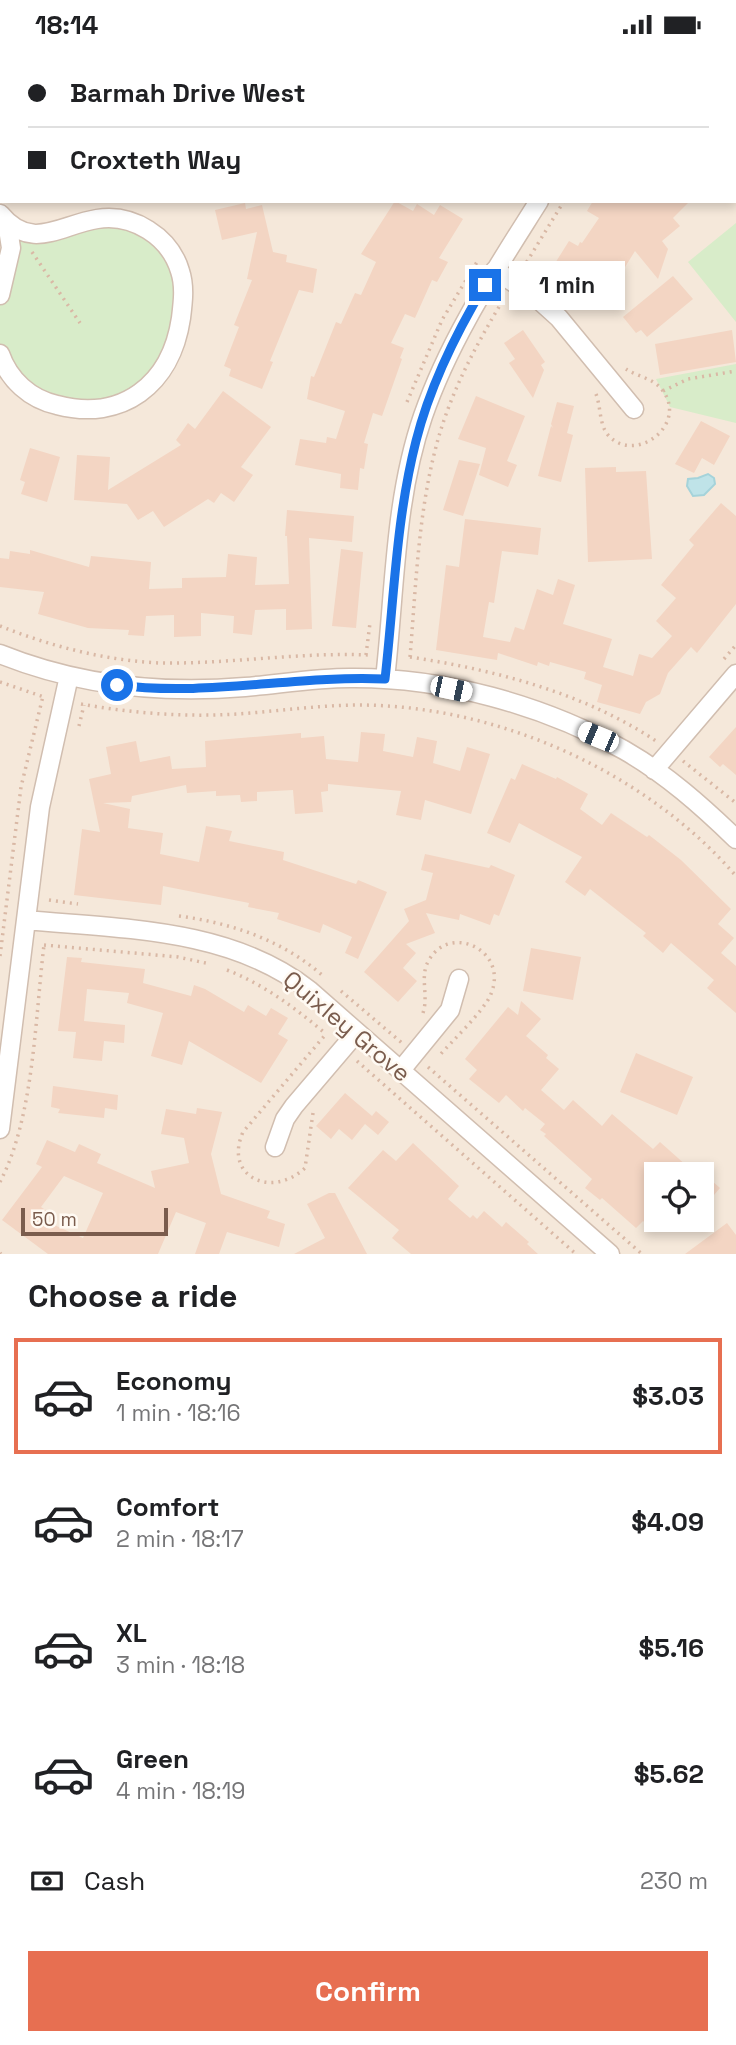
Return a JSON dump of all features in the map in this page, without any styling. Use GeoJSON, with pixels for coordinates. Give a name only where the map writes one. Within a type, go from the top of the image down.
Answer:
{"type":"FeatureCollection","features":[{"type":"Feature","properties":{"kind":"street"},"geometry":{"type":"LineString","coordinates":[[385,679],[400,528],[415,442],[444,363],[466,319],[538,203]]}},
{"type":"Feature","properties":{"kind":"street"},"geometry":{"type":"LineString","coordinates":[[0,295],[11,248],[3,218]]}},
{"type":"Feature","properties":{"kind":"street"},"geometry":{"type":"LineString","coordinates":[[0,354],[17,382],[34,397],[51,404],[83,410],[113,408],[140,393],[163,368],[177,333],[183,296],[180,271],[172,253],[144,226],[100,218],[62,230],[34,235],[3,218]]}},
{"type":"Feature","properties":{"kind":"street"},"geometry":{"type":"LineString","coordinates":[[495,271],[538,299],[559,318],[634,409]]}},
{"type":"Feature","properties":{"kind":"street"},"geometry":{"type":"LineString","coordinates":[[0,654],[69,676],[133,687],[245,687],[318,679],[385,679],[430,685],[522,708],[598,737],[654,770],[689,795],[736,839]]}},
{"type":"Feature","properties":{"kind":"street"},"geometry":{"type":"LineString","coordinates":[[654,770],[736,674]]}},
{"type":"Feature","properties":{"kind":"street"},"geometry":{"type":"LineString","coordinates":[[0,1129],[43,787],[69,676]]}},
{"type":"Feature","properties":{"kind":"street","name":"Quixley Grove"},"geometry":{"type":"LineString","coordinates":[[26,920],[187,937],[243,952],[270,963],[294,978],[610,1254]]}},
{"type":"Feature","properties":{"kind":"street"},"geometry":{"type":"LineString","coordinates":[[401,1070],[450,1010],[460,979]]}},
{"type":"Feature","properties":{"kind":"street"},"geometry":{"type":"LineString","coordinates":[[275,1147],[285,1118],[294,1105],[357,1032]]}},
{"type":"Feature","properties":{"kind":"path"},"geometry":{"type":"LineString","coordinates":[[520,273],[563,203]]}},
{"type":"Feature","properties":{"kind":"path"},"geometry":{"type":"LineString","coordinates":[[27,245],[80,323]]}},
{"type":"Feature","properties":{"kind":"path"},"geometry":{"type":"LineString","coordinates":[[410,657],[422,523],[437,443],[467,365],[508,292]]}},
{"type":"Feature","properties":{"kind":"path"},"geometry":{"type":"LineString","coordinates":[[663,391],[688,379],[736,371]]}},
{"type":"Feature","properties":{"kind":"path"},"geometry":{"type":"LineString","coordinates":[[0,626],[30,638],[75,650],[158,663],[340,654],[374,655]]}},
{"type":"Feature","properties":{"kind":"path"},"geometry":{"type":"LineString","coordinates":[[0,682],[49,698]]}},
{"type":"Feature","properties":{"kind":"path"},"geometry":{"type":"LineString","coordinates":[[78,703],[178,715],[363,705],[469,719],[549,746],[608,774],[648,798],[685,826],[736,876]]}},
{"type":"Feature","properties":{"kind":"path"},"geometry":{"type":"LineString","coordinates":[[78,729],[85,705]]}},
{"type":"Feature","properties":{"kind":"path"},"geometry":{"type":"LineString","coordinates":[[678,757],[736,803]]}},
{"type":"Feature","properties":{"kind":"path"},"geometry":{"type":"LineString","coordinates":[[48,907],[50,888]]}},
{"type":"Feature","properties":{"kind":"path"},"geometry":{"type":"LineString","coordinates":[[44,945],[178,957],[222,968],[258,983],[333,1040]]}},
{"type":"Feature","properties":{"kind":"path"},"geometry":{"type":"LineString","coordinates":[[351,1056],[576,1254]]}},
{"type":"Feature","properties":{"kind":"path"},"geometry":{"type":"LineString","coordinates":[[424,1063],[642,1254]]}},
{"type":"Feature","properties":{"kind":"shaded area"},"geometry":{"type":"Polygon","coordinates":[[[0,203],[736,203],[736,1254],[0,1254],[0,203]]]}},
{"type":"Feature","properties":{"kind":"green space"},"geometry":{"type":"Polygon","coordinates":[[[129,221],[177,261],[175,340],[129,401],[51,404],[0,354],[0,295],[17,229],[129,221]]]}},
{"type":"Feature","properties":{"kind":"green space"},"geometry":{"type":"Polygon","coordinates":[[[736,223],[736,322],[688,262],[736,223]]]}},
{"type":"Feature","properties":{"kind":"green space"},"geometry":{"type":"Polygon","coordinates":[[[736,364],[736,423],[670,407],[656,379],[736,364]]]}},
{"type":"Feature","properties":{"kind":"water"},"geometry":{"type":"Polygon","coordinates":[[[708,474],[714,478],[715,484],[704,495],[693,496],[687,486],[688,479],[708,474]]]}},
{"type":"Feature","properties":{"kind":"building"},"geometry":{"type":"Polygon","coordinates":[[[245,203],[246,209],[262,205],[273,252],[287,255],[286,262],[317,269],[313,293],[299,290],[270,361],[273,362],[262,389],[229,376],[231,369],[224,366],[239,327],[234,325],[252,280],[247,279],[257,232],[222,240],[215,210],[245,203]]]}},
{"type":"Feature","properties":{"kind":"building"},"geometry":{"type":"Polygon","coordinates":[[[394,203],[413,211],[417,204],[434,215],[440,205],[463,219],[439,258],[448,262],[437,282],[432,280],[415,318],[405,314],[391,343],[404,348],[400,358],[402,359],[382,416],[373,413],[364,443],[368,444],[364,469],[360,468],[358,490],[340,488],[341,474],[295,465],[300,439],[326,443],[327,437],[336,439],[345,411],[307,399],[311,376],[314,377],[336,322],[341,324],[355,293],[361,295],[376,262],[361,254],[394,203]]]}},
{"type":"Feature","properties":{"kind":"building"},"geometry":{"type":"Polygon","coordinates":[[[592,203],[688,203],[673,218],[680,226],[662,241],[668,249],[658,279],[635,251],[612,288],[596,279],[590,290],[552,268],[569,241],[578,246],[582,243],[599,218],[587,211],[592,203]]]}},
{"type":"Feature","properties":{"kind":"building"},"geometry":{"type":"Polygon","coordinates":[[[673,276],[693,299],[647,337],[641,330],[636,333],[623,317],[673,276]]]}},
{"type":"Feature","properties":{"kind":"building"},"geometry":{"type":"Polygon","coordinates":[[[523,330],[545,362],[541,365],[544,370],[533,398],[509,363],[515,359],[504,343],[523,330]]]}},
{"type":"Feature","properties":{"kind":"building"},"geometry":{"type":"Polygon","coordinates":[[[732,330],[736,362],[660,375],[655,344],[732,330]]]}},
{"type":"Feature","properties":{"kind":"building"},"geometry":{"type":"Polygon","coordinates":[[[223,391],[271,427],[241,467],[253,475],[234,502],[221,493],[214,503],[208,499],[164,527],[153,511],[138,520],[127,504],[74,500],[77,455],[110,457],[108,490],[181,445],[176,440],[188,423],[195,429],[223,391]]]}},
{"type":"Feature","properties":{"kind":"building"},"geometry":{"type":"Polygon","coordinates":[[[476,396],[525,416],[507,461],[517,465],[508,487],[479,475],[486,448],[458,439],[476,396]]]}},
{"type":"Feature","properties":{"kind":"building"},"geometry":{"type":"Polygon","coordinates":[[[557,402],[574,406],[567,433],[573,435],[561,482],[538,476],[551,426],[553,428],[551,424],[557,402]]]}},
{"type":"Feature","properties":{"kind":"building"},"geometry":{"type":"Polygon","coordinates":[[[701,421],[730,436],[714,465],[702,458],[694,473],[675,464],[701,421]]]}},
{"type":"Feature","properties":{"kind":"building"},"geometry":{"type":"Polygon","coordinates":[[[30,448],[60,457],[47,502],[21,494],[25,482],[20,480],[30,448]]]}},
{"type":"Feature","properties":{"kind":"building"},"geometry":{"type":"Polygon","coordinates":[[[459,460],[480,464],[463,516],[443,510],[459,460]]]}},
{"type":"Feature","properties":{"kind":"building"},"geometry":{"type":"Polygon","coordinates":[[[616,467],[616,472],[646,471],[652,559],[588,562],[585,468],[616,467]]]}},
{"type":"Feature","properties":{"kind":"building"},"geometry":{"type":"Polygon","coordinates":[[[721,503],[736,516],[736,604],[697,653],[691,647],[668,673],[660,694],[646,702],[640,714],[597,702],[602,685],[584,679],[586,672],[550,662],[549,666],[538,662],[537,666],[498,653],[497,660],[436,650],[446,565],[459,567],[465,519],[541,528],[538,555],[502,551],[494,603],[489,602],[483,637],[510,642],[515,627],[524,630],[537,589],[553,595],[558,579],[575,585],[563,624],[612,639],[603,667],[633,676],[639,654],[652,658],[672,636],[656,621],[676,598],[661,585],[694,545],[689,540],[721,503]]]}},
{"type":"Feature","properties":{"kind":"building"},"geometry":{"type":"Polygon","coordinates":[[[287,510],[354,516],[352,542],[309,538],[312,629],[286,630],[286,609],[255,610],[252,635],[233,633],[234,616],[201,613],[201,636],[174,637],[174,615],[146,616],[144,636],[128,635],[129,630],[88,628],[38,614],[44,592],[0,587],[0,558],[9,559],[10,551],[30,554],[30,550],[89,567],[91,556],[151,562],[149,589],[182,588],[182,578],[226,577],[228,554],[257,557],[255,585],[289,584],[285,536],[287,510]]]}},
{"type":"Feature","properties":{"kind":"building"},"geometry":{"type":"Polygon","coordinates":[[[341,549],[363,552],[356,628],[332,626],[341,549]]]}},
{"type":"Feature","properties":{"kind":"building"},"geometry":{"type":"Polygon","coordinates":[[[736,727],[736,775],[723,764],[720,767],[709,757],[736,727]]]}},
{"type":"Feature","properties":{"kind":"building"},"geometry":{"type":"Polygon","coordinates":[[[361,732],[385,734],[383,751],[413,757],[417,737],[437,741],[433,763],[460,771],[467,747],[490,754],[471,814],[425,800],[421,820],[396,815],[401,791],[328,784],[328,791],[321,792],[323,812],[295,814],[293,790],[257,792],[257,801],[241,802],[240,795],[216,796],[216,791],[187,793],[186,785],[132,796],[131,802],[103,803],[130,809],[128,828],[163,833],[160,854],[199,862],[206,826],[232,831],[229,841],[284,852],[283,860],[356,884],[358,880],[387,892],[358,959],[345,953],[352,937],[323,924],[320,933],[277,919],[279,913],[248,907],[249,903],[163,886],[161,905],[74,895],[82,829],[100,832],[89,779],[111,774],[106,747],[136,741],[140,762],[170,756],[172,769],[206,767],[205,741],[301,733],[301,738],[324,736],[326,759],[358,762],[361,732]]]}},
{"type":"Feature","properties":{"kind":"building"},"geometry":{"type":"Polygon","coordinates":[[[522,764],[556,779],[557,777],[588,794],[580,809],[602,825],[611,813],[647,837],[649,835],[681,860],[731,909],[718,924],[734,938],[721,953],[736,966],[736,1013],[707,988],[714,980],[671,943],[663,953],[643,936],[646,933],[590,889],[585,896],[565,882],[582,857],[519,823],[510,843],[487,833],[511,778],[515,780],[522,764]]]}},
{"type":"Feature","properties":{"kind":"building"},"geometry":{"type":"Polygon","coordinates":[[[425,854],[489,868],[491,865],[515,875],[499,916],[494,914],[490,925],[460,914],[459,920],[426,913],[435,933],[406,944],[416,953],[403,968],[417,981],[398,1002],[364,972],[409,921],[404,909],[426,900],[433,873],[421,870],[425,854]]]}},
{"type":"Feature","properties":{"kind":"building"},"geometry":{"type":"Polygon","coordinates":[[[531,948],[581,957],[573,1000],[523,991],[531,948]]]}},
{"type":"Feature","properties":{"kind":"building"},"geometry":{"type":"Polygon","coordinates":[[[67,957],[82,958],[81,962],[145,969],[143,983],[191,996],[194,985],[244,1012],[248,1005],[266,1016],[271,1008],[288,1018],[278,1034],[288,1040],[261,1083],[189,1041],[182,1065],[151,1056],[163,1013],[127,1003],[129,993],[87,989],[84,1021],[125,1025],[124,1043],[104,1041],[102,1061],[73,1058],[76,1032],[58,1031],[67,957]]]}},
{"type":"Feature","properties":{"kind":"building"},"geometry":{"type":"Polygon","coordinates":[[[521,1001],[541,1019],[526,1036],[548,1055],[546,1058],[559,1069],[541,1090],[564,1110],[573,1100],[602,1126],[612,1114],[653,1149],[660,1142],[682,1162],[644,1162],[644,1222],[636,1228],[602,1198],[600,1200],[585,1188],[592,1179],[544,1136],[546,1134],[540,1130],[545,1124],[525,1108],[523,1111],[506,1095],[499,1103],[469,1079],[477,1070],[465,1059],[508,1007],[518,1015],[521,1001]]]}},
{"type":"Feature","properties":{"kind":"building"},"geometry":{"type":"Polygon","coordinates":[[[636,1053],[693,1077],[677,1115],[620,1092],[636,1053]]]}},
{"type":"Feature","properties":{"kind":"building"},"geometry":{"type":"Polygon","coordinates":[[[53,1086],[118,1095],[117,1110],[105,1108],[104,1118],[58,1113],[60,1109],[51,1107],[53,1086]]]}},
{"type":"Feature","properties":{"kind":"building"},"geometry":{"type":"Polygon","coordinates":[[[345,1093],[372,1116],[376,1111],[389,1122],[378,1135],[365,1124],[352,1140],[339,1129],[331,1139],[316,1126],[345,1093]]]}},
{"type":"Feature","properties":{"kind":"building"},"geometry":{"type":"Polygon","coordinates":[[[197,1108],[222,1112],[211,1154],[221,1194],[270,1211],[267,1218],[285,1224],[279,1247],[227,1232],[219,1254],[195,1254],[206,1223],[176,1212],[158,1254],[48,1254],[2,1220],[42,1167],[36,1164],[47,1140],[75,1152],[79,1144],[101,1154],[97,1163],[155,1188],[151,1171],[189,1163],[184,1138],[161,1134],[166,1109],[196,1114],[197,1108]],[[64,1176],[41,1207],[47,1211],[41,1219],[83,1238],[103,1193],[64,1176]]]}},
{"type":"Feature","properties":{"kind":"building"},"geometry":{"type":"Polygon","coordinates":[[[413,1143],[459,1186],[448,1199],[470,1218],[473,1215],[477,1219],[484,1211],[502,1227],[506,1222],[529,1242],[527,1244],[538,1254],[411,1254],[392,1238],[399,1230],[348,1188],[383,1150],[396,1161],[413,1143]]]}},
{"type":"Feature","properties":{"kind":"building"},"geometry":{"type":"Polygon","coordinates":[[[714,1183],[720,1188],[714,1195],[714,1183]]]}},
{"type":"Feature","properties":{"kind":"building"},"geometry":{"type":"Polygon","coordinates":[[[329,1193],[335,1193],[367,1254],[294,1254],[325,1238],[307,1204],[329,1193]]]}},
{"type":"Feature","properties":{"kind":"building"},"geometry":{"type":"Polygon","coordinates":[[[727,1223],[736,1235],[736,1254],[685,1254],[727,1223]]]}},
{"type":"Feature","properties":{"kind":"route"},"geometry":{"type":"LineString","coordinates":[[117,685],[210,689],[318,679],[385,679],[400,528],[415,442],[444,363],[485,285]]}}]}
